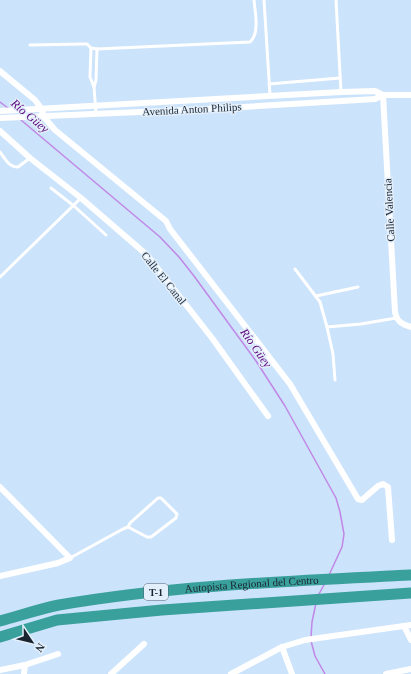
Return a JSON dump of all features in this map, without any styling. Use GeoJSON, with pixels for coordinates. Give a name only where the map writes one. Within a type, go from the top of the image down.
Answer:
{"type":"FeatureCollection","features":[{"type":"Feature","properties":{"kind":"highway","name":"Autopista Regional del Centro"},"geometry":{"type":"LineString","coordinates":[[0,621],[57,606],[160,591],[411,574]]}},
{"type":"Feature","properties":{"kind":"highway","name":"Autopista Regional del Centro"},"geometry":{"type":"LineString","coordinates":[[0,637],[57,620],[162,610],[411,593]]}},
{"type":"Feature","properties":{"kind":"street"},"geometry":{"type":"LineString","coordinates":[[0,71],[35,100],[41,108],[44,117],[55,130],[166,221],[170,229],[290,384],[358,499],[362,500],[378,486],[383,484],[388,487],[392,540]]}},
{"type":"Feature","properties":{"kind":"street","name":"Avenida Anton Philips"},"geometry":{"type":"LineString","coordinates":[[0,111],[341,92],[374,91],[383,95],[411,95]]}},
{"type":"Feature","properties":{"kind":"street","name":"Avenida Anton Philips"},"geometry":{"type":"LineString","coordinates":[[0,118],[367,100],[375,99],[383,95]]}},
{"type":"Feature","properties":{"kind":"street","name":"Calle Valencia"},"geometry":{"type":"LineString","coordinates":[[383,95],[398,320]]}},
{"type":"Feature","properties":{"kind":"street","name":"Calle El Canal"},"geometry":{"type":"LineString","coordinates":[[0,131],[30,158],[81,198],[147,255],[212,338],[268,416]]}},
{"type":"Feature","properties":{"kind":"street"},"geometry":{"type":"LineString","coordinates":[[398,320],[411,327]]}},
{"type":"Feature","properties":{"kind":"street"},"geometry":{"type":"LineString","coordinates":[[0,487],[70,558],[58,563],[0,576]]}},
{"type":"Feature","properties":{"kind":"street"},"geometry":{"type":"LineString","coordinates":[[230,674],[282,647],[305,640],[408,625],[411,640]]}},
{"type":"Feature","properties":{"kind":"street"},"geometry":{"type":"LineString","coordinates":[[111,674],[144,644]]}},
{"type":"Feature","properties":{"kind":"street"},"geometry":{"type":"LineString","coordinates":[[282,647],[292,674]]}},
{"type":"Feature","properties":{"kind":"street"},"geometry":{"type":"LineString","coordinates":[[0,670],[25,665],[58,654]]}},
{"type":"Feature","properties":{"kind":"street"},"geometry":{"type":"LineString","coordinates":[[24,674],[25,665]]}},
{"type":"Feature","properties":{"kind":"street"},"geometry":{"type":"LineString","coordinates":[[386,674],[411,669]]}},
{"type":"Feature","properties":{"kind":"lane"},"geometry":{"type":"LineString","coordinates":[[30,45],[87,44],[91,48],[97,48],[250,42],[256,32],[254,0]]}},
{"type":"Feature","properties":{"kind":"lane"},"geometry":{"type":"LineString","coordinates":[[264,0],[270,97]]}},
{"type":"Feature","properties":{"kind":"lane"},"geometry":{"type":"LineString","coordinates":[[336,0],[341,92]]}},
{"type":"Feature","properties":{"kind":"lane"},"geometry":{"type":"LineString","coordinates":[[91,48],[90,77],[94,87],[96,114]]}},
{"type":"Feature","properties":{"kind":"lane"},"geometry":{"type":"LineString","coordinates":[[94,87],[96,80],[97,48]]}},
{"type":"Feature","properties":{"kind":"lane"},"geometry":{"type":"LineString","coordinates":[[269,84],[340,78]]}},
{"type":"Feature","properties":{"kind":"lane"},"geometry":{"type":"LineString","coordinates":[[0,152],[12,166],[16,168],[30,158]]}},
{"type":"Feature","properties":{"kind":"lane"},"geometry":{"type":"LineString","coordinates":[[51,188],[74,206],[106,236]]}},
{"type":"Feature","properties":{"kind":"lane"},"geometry":{"type":"LineString","coordinates":[[0,277],[81,198]]}},
{"type":"Feature","properties":{"kind":"lane"},"geometry":{"type":"LineString","coordinates":[[295,269],[316,296],[322,309],[333,354],[335,380]]}},
{"type":"Feature","properties":{"kind":"lane"},"geometry":{"type":"LineString","coordinates":[[316,296],[358,287]]}},
{"type":"Feature","properties":{"kind":"lane"},"geometry":{"type":"LineString","coordinates":[[327,327],[398,320]]}},
{"type":"Feature","properties":{"kind":"lane"},"geometry":{"type":"LineString","coordinates":[[70,558],[128,527],[130,523],[158,498],[161,498],[177,514],[176,518],[151,537],[147,537],[128,527]]}},
{"type":"Feature","properties":{"kind":"waterway","name":"Río Güey"},"geometry":{"type":"LineString","coordinates":[[0,102],[8,108]]}},
{"type":"Feature","properties":{"kind":"waterway","name":"Río Güey"},"geometry":{"type":"LineString","coordinates":[[21,120],[160,237],[194,276],[256,361],[285,406],[336,498],[344,534],[342,547],[329,575]]}},
{"type":"Feature","properties":{"kind":"waterway","name":"Río Güey"},"geometry":{"type":"LineString","coordinates":[[319,594],[325,583]]}},
{"type":"Feature","properties":{"kind":"waterway","name":"Río Güey"},"geometry":{"type":"LineString","coordinates":[[311,637],[316,603]]}},
{"type":"Feature","properties":{"kind":"waterway","name":"Río Güey"},"geometry":{"type":"LineString","coordinates":[[311,641],[315,656],[325,674]]}}]}
